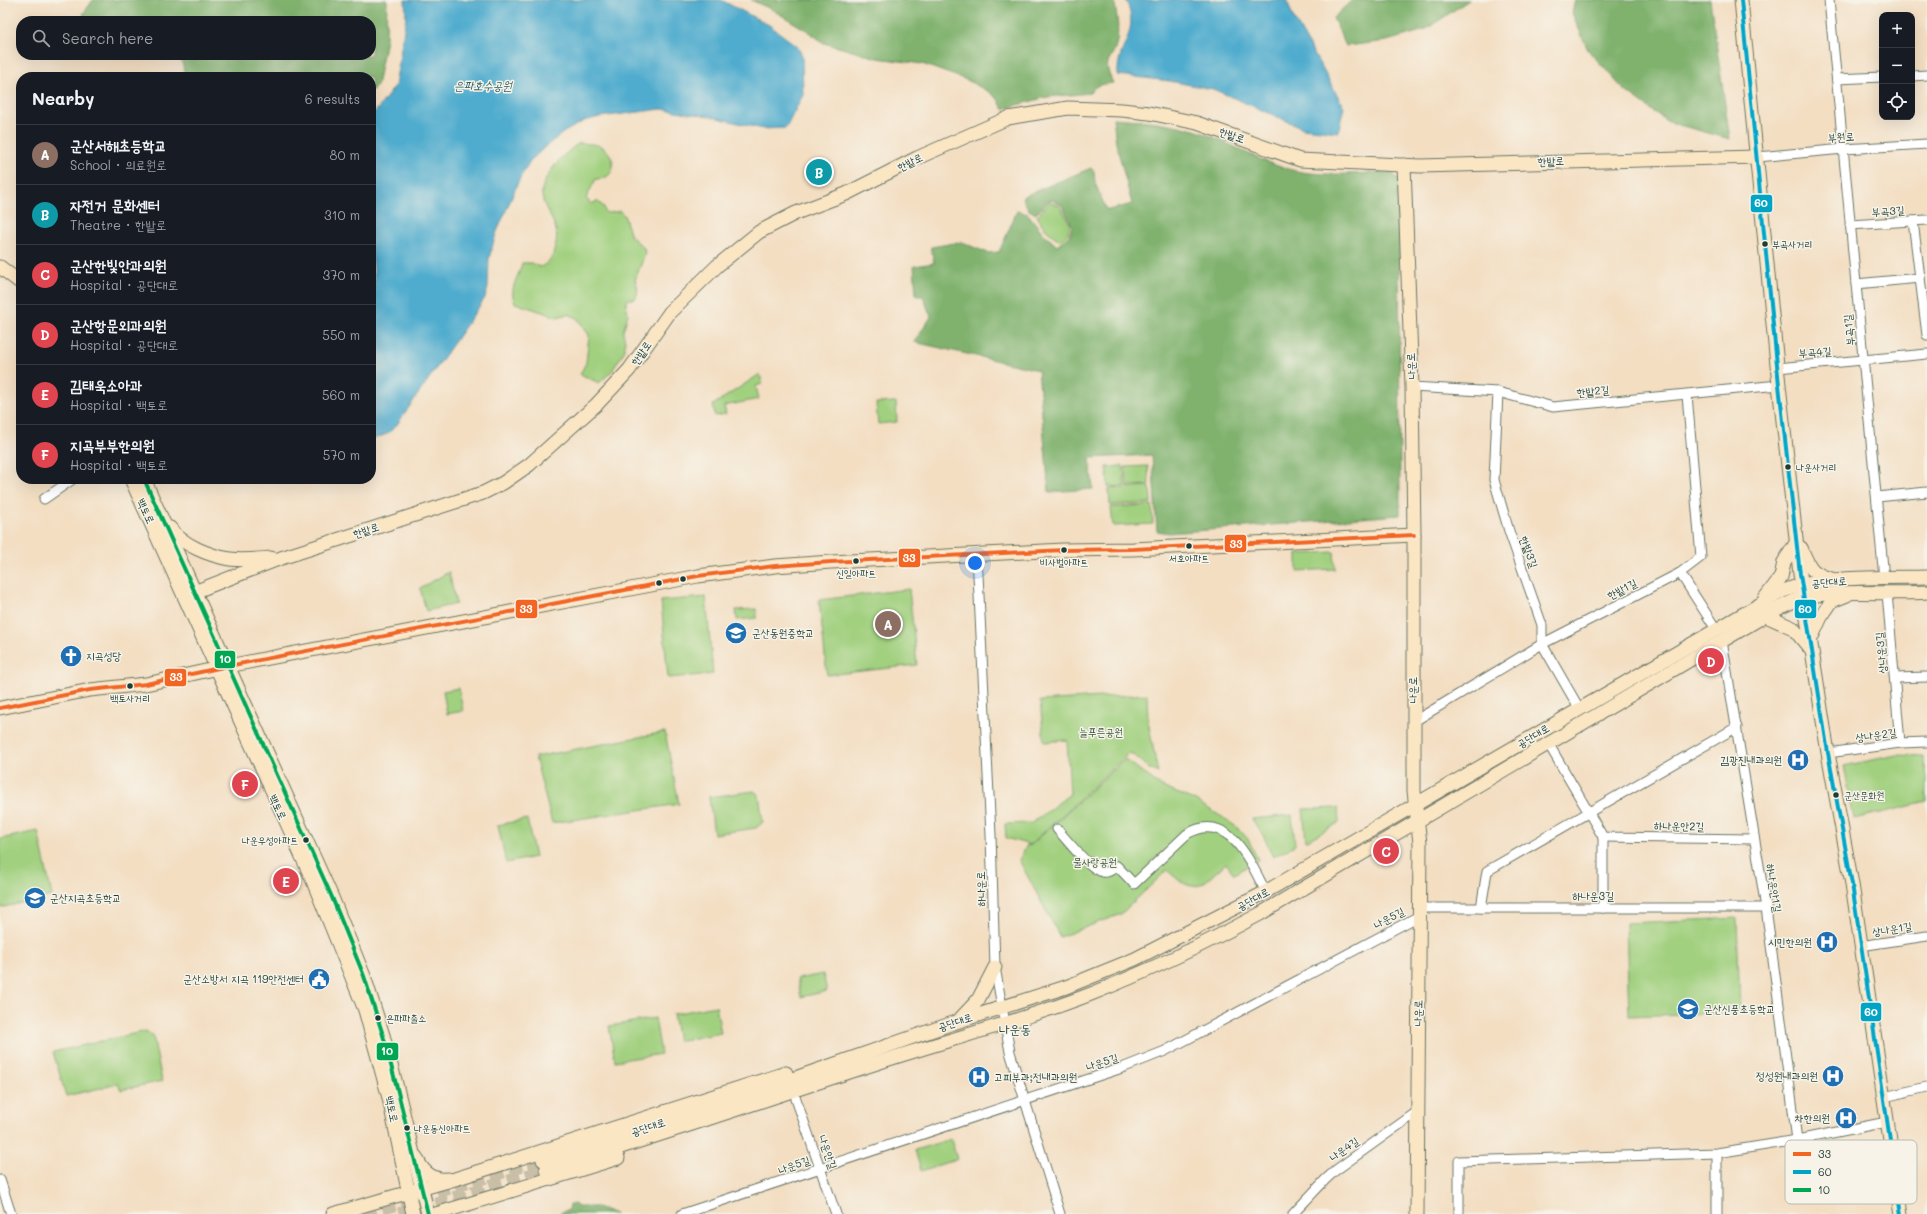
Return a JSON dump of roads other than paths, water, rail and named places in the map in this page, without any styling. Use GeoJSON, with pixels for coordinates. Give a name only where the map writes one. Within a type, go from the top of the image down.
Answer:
{"type":"FeatureCollection","features":[{"type":"Feature","properties":{"kind":"street"},"geometry":{"type":"LineString","coordinates":[[1741,0],[1777,368],[1803,598],[1828,753],[1852,884],[1890,1140]]}},
{"type":"Feature","properties":{"kind":"street","name":"부곡1길"},"geometry":{"type":"LineString","coordinates":[[1829,0],[1884,578]]}},
{"type":"Feature","properties":{"kind":"street"},"geometry":{"type":"LineString","coordinates":[[1915,76],[1927,75]]}},
{"type":"Feature","properties":{"kind":"street"},"geometry":{"type":"LineString","coordinates":[[1837,79],[1879,77]]}},
{"type":"Feature","properties":{"kind":"street","name":"한밭로"},"geometry":{"type":"LineString","coordinates":[[190,594],[281,558],[483,493],[503,483],[529,465],[597,404],[629,370],[670,312],[717,266],[759,232],[796,213],[846,194],[917,158],[1008,118],[1057,109],[1122,110],[1149,113],[1197,123],[1300,160],[1420,166],[1757,157]]}},
{"type":"Feature","properties":{"kind":"street","name":"부원로"},"geometry":{"type":"LineString","coordinates":[[1757,157],[1844,149],[1927,144]]}},
{"type":"Feature","properties":{"kind":"street","name":"나운로"},"geometry":{"type":"LineString","coordinates":[[1404,165],[1412,387],[1414,535],[1414,806],[1420,843],[1416,1214]]}},
{"type":"Feature","properties":{"kind":"street","name":"부곡3길"},"geometry":{"type":"LineString","coordinates":[[1850,225],[1927,220]]}},
{"type":"Feature","properties":{"kind":"street"},"geometry":{"type":"LineString","coordinates":[[1913,221],[1927,335]]}},
{"type":"Feature","properties":{"kind":"street"},"geometry":{"type":"LineString","coordinates":[[0,267],[16,279]]}},
{"type":"Feature","properties":{"kind":"street"},"geometry":{"type":"LineString","coordinates":[[1856,284],[1920,278]]}},
{"type":"Feature","properties":{"kind":"street","name":"부곡4길"},"geometry":{"type":"LineString","coordinates":[[1777,368],[1927,354]]}},
{"type":"Feature","properties":{"kind":"street","name":"한밭2길"},"geometry":{"type":"LineString","coordinates":[[1412,387],[1498,392],[1552,407],[1779,386]]}},
{"type":"Feature","properties":{"kind":"street","name":"한밭3길"},"geometry":{"type":"LineString","coordinates":[[1498,392],[1494,480],[1509,531],[1542,625],[1542,644],[1579,708]]}},
{"type":"Feature","properties":{"kind":"street","name":"한밭1길"},"geometry":{"type":"LineString","coordinates":[[1413,722],[1542,644],[1680,573],[1701,556],[1686,395]]}},
{"type":"Feature","properties":{"kind":"street"},"geometry":{"type":"LineString","coordinates":[[44,500],[66,484]]}},
{"type":"Feature","properties":{"kind":"street","name":"백토로"},"geometry":{"type":"LineString","coordinates":[[134,484],[190,594]]}},
{"type":"Feature","properties":{"kind":"street","name":"백토로"},"geometry":{"type":"LineString","coordinates":[[146,484],[160,514],[190,594],[313,881],[365,1010],[415,1191],[428,1214]]}},
{"type":"Feature","properties":{"kind":"street"},"geometry":{"type":"LineString","coordinates":[[1877,496],[1927,492]]}},
{"type":"Feature","properties":{"kind":"street"},"geometry":{"type":"LineString","coordinates":[[160,514],[172,531],[180,538],[203,551],[220,557],[246,559],[281,558]]}},
{"type":"Feature","properties":{"kind":"street"},"geometry":{"type":"LineString","coordinates":[[0,708],[90,690],[146,684],[222,667],[698,576],[775,566],[1414,535]]}},
{"type":"Feature","properties":{"kind":"street"},"geometry":{"type":"LineString","coordinates":[[1796,540],[1808,564],[1819,576],[1839,580]]}},
{"type":"Feature","properties":{"kind":"street"},"geometry":{"type":"LineString","coordinates":[[1796,540],[1784,562],[1781,577],[1763,610],[1793,628],[1811,645]]}},
{"type":"Feature","properties":{"kind":"street","name":"하나운로"},"geometry":{"type":"LineString","coordinates":[[977,555],[991,835],[995,967],[1010,1052],[1060,1214]]}},
{"type":"Feature","properties":{"kind":"street"},"geometry":{"type":"LineString","coordinates":[[1680,573],[1719,635]]}},
{"type":"Feature","properties":{"kind":"street","name":"공단대로"},"geometry":{"type":"LineString","coordinates":[[1763,610],[1783,591],[1802,584],[1839,580],[1927,577]]}},
{"type":"Feature","properties":{"kind":"street","name":"공단대로"},"geometry":{"type":"LineString","coordinates":[[1719,635],[1548,743],[1260,914],[1207,943],[1148,970],[1090,994],[1005,1023],[929,1046],[674,1131],[544,1165],[952,1023],[1066,987],[1136,959],[1266,892],[1579,708],[1719,635],[1763,610],[1803,598],[1835,593],[1927,592]]}},
{"type":"Feature","properties":{"kind":"street"},"geometry":{"type":"LineString","coordinates":[[1811,645],[1821,617],[1832,601],[1851,593]]}},
{"type":"Feature","properties":{"kind":"street","name":"상나운3길"},"geometry":{"type":"LineString","coordinates":[[1887,593],[1896,678],[1927,677]]}},
{"type":"Feature","properties":{"kind":"street","name":"하나운안1길"},"geometry":{"type":"LineString","coordinates":[[1719,635],[1737,726],[1766,908],[1797,1140]]}},
{"type":"Feature","properties":{"kind":"street","name":"백토로"},"geometry":{"type":"LineString","coordinates":[[222,667],[331,895],[370,992],[396,1083],[408,1138],[415,1191],[413,1214]]}},
{"type":"Feature","properties":{"kind":"street"},"geometry":{"type":"LineString","coordinates":[[1896,678],[1900,743]]}},
{"type":"Feature","properties":{"kind":"street"},"geometry":{"type":"LineString","coordinates":[[1481,908],[1487,871],[1737,726]]}},
{"type":"Feature","properties":{"kind":"street","name":"상나운2길"},"geometry":{"type":"LineString","coordinates":[[1828,753],[1900,743],[1927,742]]}},
{"type":"Feature","properties":{"kind":"street"},"geometry":{"type":"LineString","coordinates":[[1548,743],[1603,837],[1603,908]]}},
{"type":"Feature","properties":{"kind":"street"},"geometry":{"type":"LineString","coordinates":[[1057,829],[1093,866],[1104,872],[1108,872],[1117,866],[1134,884],[1186,834],[1196,828],[1203,827],[1220,829],[1239,846],[1266,892]]}},
{"type":"Feature","properties":{"kind":"street","name":"하나운안2길"},"geometry":{"type":"LineString","coordinates":[[1603,837],[1754,839]]}},
{"type":"Feature","properties":{"kind":"street","name":"하나운3길"},"geometry":{"type":"LineString","coordinates":[[1419,912],[1481,908],[1766,908]]}},
{"type":"Feature","properties":{"kind":"street","name":"나운5길"},"geometry":{"type":"LineString","coordinates":[[682,1214],[1122,1068],[1180,1045],[1419,912]]}},
{"type":"Feature","properties":{"kind":"street","name":"상나운1길"},"geometry":{"type":"LineString","coordinates":[[1860,946],[1927,936]]}},
{"type":"Feature","properties":{"kind":"street"},"geometry":{"type":"LineString","coordinates":[[333,1214],[460,1178],[772,1077],[952,1023],[965,1015],[978,1000],[995,967]]}},
{"type":"Feature","properties":{"kind":"street"},"geometry":{"type":"LineString","coordinates":[[436,1214],[614,1159],[796,1099],[842,1082],[929,1046]]}},
{"type":"Feature","properties":{"kind":"street"},"geometry":{"type":"LineString","coordinates":[[1884,1097],[1927,1087]]}},
{"type":"Feature","properties":{"kind":"street","name":"나운안길"},"geometry":{"type":"LineString","coordinates":[[796,1099],[836,1214]]}},
{"type":"Feature","properties":{"kind":"street","name":"나운4길"},"geometry":{"type":"LineString","coordinates":[[1293,1214],[1331,1174],[1417,1112]]}},
{"type":"Feature","properties":{"kind":"street"},"geometry":{"type":"LineString","coordinates":[[1797,1140],[1887,1122]]}},
{"type":"Feature","properties":{"kind":"street"},"geometry":{"type":"LineString","coordinates":[[408,1138],[417,1160],[428,1174],[442,1180],[460,1178]]}},
{"type":"Feature","properties":{"kind":"street"},"geometry":{"type":"LineString","coordinates":[[1460,1214],[1459,1161],[1717,1153],[1785,1142]]}},
{"type":"Feature","properties":{"kind":"street"},"geometry":{"type":"LineString","coordinates":[[1717,1153],[1717,1214]]}},
{"type":"Feature","properties":{"kind":"street"},"geometry":{"type":"LineString","coordinates":[[0,1180],[11,1214]]}},
{"type":"Feature","properties":{"kind":"street"},"geometry":{"type":"LineString","coordinates":[[452,1214],[466,1204]]}},
{"type":"Feature","properties":{"kind":"street"},"geometry":{"type":"LineString","coordinates":[[1899,1204],[1901,1214]]}},
{"type":"Feature","properties":{"kind":"water","name":"은파호수공원"},"geometry":{"type":"Polygon","coordinates":[[[405,0],[721,0],[769,25],[797,46],[802,55],[803,95],[786,128],[763,129],[709,116],[662,109],[600,117],[584,121],[564,132],[545,147],[530,161],[520,178],[496,234],[489,258],[488,288],[485,298],[396,426],[387,434],[376,438],[376,111],[395,86],[406,17],[405,0]]]}},
{"type":"Feature","properties":{"kind":"water"},"geometry":{"type":"Polygon","coordinates":[[[1126,0],[1287,0],[1293,17],[1344,107],[1338,132],[1303,128],[1213,89],[1169,81],[1118,75],[1118,65],[1130,31],[1131,22],[1130,12],[1126,0]]]}},
{"type":"Feature","properties":{"kind":"tunnel"},"geometry":{"type":"LineString","coordinates":[[364,1214],[543,1160]]}},
{"type":"Feature","properties":{"kind":"tunnel"},"geometry":{"type":"LineString","coordinates":[[399,1214],[546,1170]]}},
{"type":"Feature","properties":{"kind":"place","name":"자전거 문화센터"},"geometry":{"type":"Point","coordinates":[819,172]}},
{"type":"Feature","properties":{"kind":"place","name":"부곡사거리"},"geometry":{"type":"Point","coordinates":[1765,244]}},
{"type":"Feature","properties":{"kind":"place","name":"나운사거리"},"geometry":{"type":"Point","coordinates":[1788,467]}},
{"type":"Feature","properties":{"kind":"place","name":"서호아파트"},"geometry":{"type":"Point","coordinates":[1189,546]}},
{"type":"Feature","properties":{"kind":"place","name":"비사벌아파트"},"geometry":{"type":"Point","coordinates":[1064,550]}},
{"type":"Feature","properties":{"kind":"place","name":"신일아파트"},"geometry":{"type":"Point","coordinates":[856,561]}},
{"type":"Feature","properties":{"kind":"place","name":"군산서해초등학교"},"geometry":{"type":"Point","coordinates":[888,624]}},
{"type":"Feature","properties":{"kind":"place","name":"군산동원중학교"},"geometry":{"type":"Point","coordinates":[736,633]}},
{"type":"Feature","properties":{"kind":"place","name":"지곡성당"},"geometry":{"type":"Point","coordinates":[71,656]}},
{"type":"Feature","properties":{"kind":"place","name":"군산항문외과의원"},"geometry":{"type":"Point","coordinates":[1711,661]}},
{"type":"Feature","properties":{"kind":"place","name":"백토사거리"},"geometry":{"type":"Point","coordinates":[130,686]}},
{"type":"Feature","properties":{"kind":"place","name":"김광진내과의원"},"geometry":{"type":"Point","coordinates":[1798,760]}},
{"type":"Feature","properties":{"kind":"place","name":"지곡부부한의원"},"geometry":{"type":"Point","coordinates":[245,784]}},
{"type":"Feature","properties":{"kind":"place","name":"군산문화원"},"geometry":{"type":"Point","coordinates":[1836,795]}},
{"type":"Feature","properties":{"kind":"place","name":"나운우성아파트"},"geometry":{"type":"Point","coordinates":[306,840]}},
{"type":"Feature","properties":{"kind":"place","name":"군산한빛안과의원"},"geometry":{"type":"Point","coordinates":[1386,851]}},
{"type":"Feature","properties":{"kind":"place","name":"김태욱소아과"},"geometry":{"type":"Point","coordinates":[286,881]}},
{"type":"Feature","properties":{"kind":"place","name":"군산지곡초등학교"},"geometry":{"type":"Point","coordinates":[35,898]}},
{"type":"Feature","properties":{"kind":"place","name":"시민한의원"},"geometry":{"type":"Point","coordinates":[1827,942]}},
{"type":"Feature","properties":{"kind":"place","name":"군산소방서 지곡 119안전센터"},"geometry":{"type":"Point","coordinates":[319,979]}},
{"type":"Feature","properties":{"kind":"place","name":"군산신풍초등학교"},"geometry":{"type":"Point","coordinates":[1688,1009]}},
{"type":"Feature","properties":{"kind":"place","name":"은파파출소"},"geometry":{"type":"Point","coordinates":[378,1018]}},
{"type":"Feature","properties":{"kind":"place","name":"정성원내과의원"},"geometry":{"type":"Point","coordinates":[1833,1076]}},
{"type":"Feature","properties":{"kind":"place","name":"고피부과;전내과의원"},"geometry":{"type":"Point","coordinates":[979,1077]}},
{"type":"Feature","properties":{"kind":"place","name":"차한의원"},"geometry":{"type":"Point","coordinates":[1846,1118]}},
{"type":"Feature","properties":{"kind":"place","name":"나운동신아파트"},"geometry":{"type":"Point","coordinates":[407,1128]}},
{"type":"Feature","properties":{"kind":"district","name":"나운동"},"geometry":{"type":"Point","coordinates":[1015,1029]}},
{"type":"Feature","properties":{"kind":"park label","name":"늘푸른공원"},"geometry":{"type":"Point","coordinates":[1101,732]}},
{"type":"Feature","properties":{"kind":"park label","name":"물사랑공원"},"geometry":{"type":"Point","coordinates":[1095,862]}}]}
